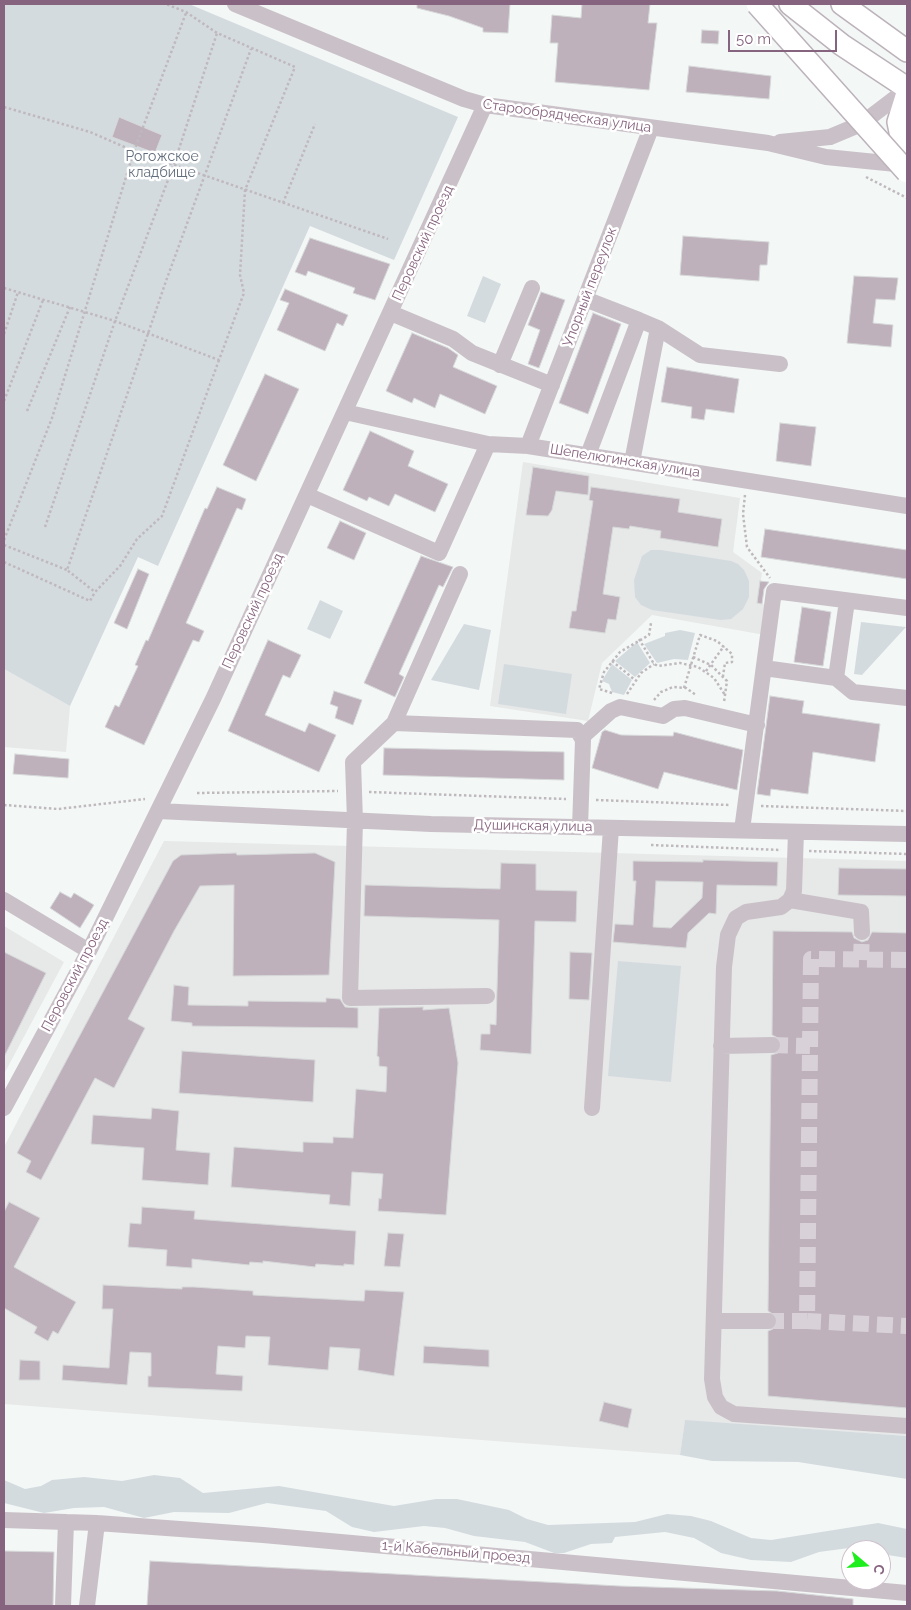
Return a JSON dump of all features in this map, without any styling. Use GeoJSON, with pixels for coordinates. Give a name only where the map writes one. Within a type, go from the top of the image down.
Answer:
{"type":"FeatureCollection","features":[{"type":"Feature","properties":{"kind":"main road"},"geometry":{"type":"LineString","coordinates":[[757,4],[907,172]]}},
{"type":"Feature","properties":{"kind":"main road"},"geometry":{"type":"LineString","coordinates":[[790,4],[842,45],[907,88]]}},
{"type":"Feature","properties":{"kind":"main road"},"geometry":{"type":"LineString","coordinates":[[842,4],[907,51]]}},
{"type":"Feature","properties":{"kind":"main road"},"geometry":{"type":"LineString","coordinates":[[907,93],[898,122],[900,132],[907,146]]}},
{"type":"Feature","properties":{"kind":"street","name":"Старообрядческая улица"},"geometry":{"type":"LineString","coordinates":[[235,4],[464,99],[485,105],[768,143],[826,157],[907,165]]}},
{"type":"Feature","properties":{"kind":"street","name":"Старообрядческая улица"},"geometry":{"type":"LineString","coordinates":[[768,143],[830,136],[861,124],[907,88]]}},
{"type":"Feature","properties":{"kind":"street","name":"Перовский проезд"},"geometry":{"type":"LineString","coordinates":[[4,1108],[89,951],[213,699],[485,105]]}},
{"type":"Feature","properties":{"kind":"street","name":"Упорный переулок"},"geometry":{"type":"LineString","coordinates":[[528,446],[651,128]]}},
{"type":"Feature","properties":{"kind":"street"},"geometry":{"type":"LineString","coordinates":[[500,365],[532,288]]}},
{"type":"Feature","properties":{"kind":"street"},"geometry":{"type":"LineString","coordinates":[[585,300],[658,328],[700,355],[780,364]]}},
{"type":"Feature","properties":{"kind":"street"},"geometry":{"type":"LineString","coordinates":[[391,313],[453,338],[472,353],[552,384]]}},
{"type":"Feature","properties":{"kind":"street"},"geometry":{"type":"LineString","coordinates":[[588,455],[639,320]]}},
{"type":"Feature","properties":{"kind":"street"},"geometry":{"type":"LineString","coordinates":[[632,462],[658,328]]}},
{"type":"Feature","properties":{"kind":"street","name":"Шепелюгинская улица"},"geometry":{"type":"LineString","coordinates":[[345,412],[488,444],[528,446],[907,506]]}},
{"type":"Feature","properties":{"kind":"street"},"geometry":{"type":"LineString","coordinates":[[307,495],[439,553],[488,444]]}},
{"type":"Feature","properties":{"kind":"street"},"geometry":{"type":"LineString","coordinates":[[460,574],[394,723],[353,762],[355,821],[350,998],[487,996]]}},
{"type":"Feature","properties":{"kind":"street"},"geometry":{"type":"LineString","coordinates":[[742,830],[774,591],[907,608]]}},
{"type":"Feature","properties":{"kind":"street"},"geometry":{"type":"LineString","coordinates":[[836,678],[847,601]]}},
{"type":"Feature","properties":{"kind":"street"},"geometry":{"type":"LineString","coordinates":[[764,668],[836,678],[852,692],[907,698]]}},
{"type":"Feature","properties":{"kind":"street"},"geometry":{"type":"LineString","coordinates":[[580,827],[583,736],[611,710],[624,702],[663,716],[674,709],[685,708],[756,726]]}},
{"type":"Feature","properties":{"kind":"street"},"geometry":{"type":"LineString","coordinates":[[394,723],[573,728],[583,736]]}},
{"type":"Feature","properties":{"kind":"street","name":"Душинская улица"},"geometry":{"type":"LineString","coordinates":[[158,811],[355,821],[907,834]]}},
{"type":"Feature","properties":{"kind":"street"},"geometry":{"type":"LineString","coordinates":[[592,1108],[611,828]]}},
{"type":"Feature","properties":{"kind":"street"},"geometry":{"type":"LineString","coordinates":[[796,832],[794,891],[790,900],[781,906],[746,912],[736,918],[728,935],[724,967],[721,1046],[712,1379],[715,1397],[721,1406],[734,1414],[907,1426]]}},
{"type":"Feature","properties":{"kind":"street"},"geometry":{"type":"LineString","coordinates":[[4,900],[89,951]]}},
{"type":"Feature","properties":{"kind":"street"},"geometry":{"type":"LineString","coordinates":[[790,900],[861,912],[862,932]]}},
{"type":"Feature","properties":{"kind":"street"},"geometry":{"type":"LineString","coordinates":[[721,1046],[772,1045]]}},
{"type":"Feature","properties":{"kind":"street"},"geometry":{"type":"LineString","coordinates":[[714,1321],[768,1321]]}},
{"type":"Feature","properties":{"kind":"street","name":"1-й Кабельный проезд"},"geometry":{"type":"LineString","coordinates":[[4,1520],[97,1523],[263,1535],[907,1593]]}},
{"type":"Feature","properties":{"kind":"street"},"geometry":{"type":"LineString","coordinates":[[63,1606],[66,1522]]}},
{"type":"Feature","properties":{"kind":"street"},"geometry":{"type":"LineString","coordinates":[[87,1606],[97,1523]]}},
{"type":"Feature","properties":{"kind":"path"},"geometry":{"type":"LineString","coordinates":[[4,562],[90,601],[120,566],[137,539],[162,516],[244,293],[240,275],[245,190],[295,67],[217,33],[186,12],[166,4]]}},
{"type":"Feature","properties":{"kind":"path"},"geometry":{"type":"LineString","coordinates":[[4,540],[52,418],[83,311],[134,151],[186,12]]}},
{"type":"Feature","properties":{"kind":"path"},"geometry":{"type":"LineString","coordinates":[[44,527],[115,321],[174,164],[217,33]]}},
{"type":"Feature","properties":{"kind":"path"},"geometry":{"type":"LineString","coordinates":[[67,570],[204,176],[251,49]]}},
{"type":"Feature","properties":{"kind":"path"},"geometry":{"type":"LineString","coordinates":[[4,107],[90,132],[134,151],[388,239]]}},
{"type":"Feature","properties":{"kind":"path"},"geometry":{"type":"LineString","coordinates":[[283,203],[315,124]]}},
{"type":"Feature","properties":{"kind":"path"},"geometry":{"type":"LineString","coordinates":[[4,288],[115,321],[219,360]]}},
{"type":"Feature","properties":{"kind":"path"},"geometry":{"type":"LineString","coordinates":[[4,334],[18,292]]}},
{"type":"Feature","properties":{"kind":"path"},"geometry":{"type":"LineString","coordinates":[[4,401],[43,300]]}},
{"type":"Feature","properties":{"kind":"path"},"geometry":{"type":"LineString","coordinates":[[27,411],[70,307]]}},
{"type":"Feature","properties":{"kind":"path"},"geometry":{"type":"LineString","coordinates":[[745,495],[743,514],[747,547],[774,582],[774,591]]}},
{"type":"Feature","properties":{"kind":"path"},"geometry":{"type":"LineString","coordinates":[[4,546],[67,570],[96,592]]}},
{"type":"Feature","properties":{"kind":"path"},"geometry":{"type":"LineString","coordinates":[[651,624],[648,635],[620,652],[612,661],[604,672],[598,689],[624,702],[636,680],[654,664],[691,664],[706,671],[720,685],[725,695]]}},
{"type":"Feature","properties":{"kind":"path"},"geometry":{"type":"LineString","coordinates":[[684,688],[700,635],[724,646],[733,656],[731,663],[725,664],[723,676]]}},
{"type":"Feature","properties":{"kind":"path"},"geometry":{"type":"LineString","coordinates":[[639,639],[654,664]]}},
{"type":"Feature","properties":{"kind":"path"},"geometry":{"type":"LineString","coordinates":[[706,671],[724,646]]}},
{"type":"Feature","properties":{"kind":"path"},"geometry":{"type":"LineString","coordinates":[[693,657],[711,665],[723,676],[727,683],[721,716]]}},
{"type":"Feature","properties":{"kind":"path"},"geometry":{"type":"LineString","coordinates":[[612,661],[636,680]]}},
{"type":"Feature","properties":{"kind":"path"},"geometry":{"type":"LineString","coordinates":[[197,793],[354,791],[907,811]]}},
{"type":"Feature","properties":{"kind":"path"},"geometry":{"type":"LineString","coordinates":[[4,805],[58,809],[145,798]]}},
{"type":"Feature","properties":{"kind":"shaded area"},"geometry":{"type":"Polygon","coordinates":[[[523,462],[740,498],[733,552],[762,573],[757,603],[769,605],[765,635],[652,615],[602,663],[588,721],[490,706],[523,462]]]}},
{"type":"Feature","properties":{"kind":"shaded area"},"geometry":{"type":"Polygon","coordinates":[[[4,669],[70,706],[66,752],[4,747],[4,669]]]}},
{"type":"Feature","properties":{"kind":"shaded area"},"geometry":{"type":"Polygon","coordinates":[[[164,841],[907,861],[907,1436],[685,1421],[680,1455],[4,1404],[4,1147],[164,841]]]}},
{"type":"Feature","properties":{"kind":"shaded area"},"geometry":{"type":"Polygon","coordinates":[[[4,926],[64,962],[4,1074],[4,926]]]}},
{"type":"Feature","properties":{"kind":"green space","name":"Рогожское кладбище"},"geometry":{"type":"Polygon","coordinates":[[[4,4],[189,4],[458,117],[394,260],[310,226],[158,566],[138,557],[70,706],[4,669],[4,4]]]}},
{"type":"Feature","properties":{"kind":"green space"},"geometry":{"type":"Polygon","coordinates":[[[483,276],[501,284],[485,323],[467,316],[483,276]]]}},
{"type":"Feature","properties":{"kind":"green space"},"geometry":{"type":"Polygon","coordinates":[[[651,550],[731,561],[738,564],[744,570],[749,581],[749,597],[743,609],[731,619],[721,620],[652,610],[641,605],[635,597],[634,580],[642,556],[651,550]]]}},
{"type":"Feature","properties":{"kind":"green space"},"geometry":{"type":"Polygon","coordinates":[[[320,600],[343,611],[330,639],[307,629],[320,600]]]}},
{"type":"Feature","properties":{"kind":"green space"},"geometry":{"type":"Polygon","coordinates":[[[861,622],[906,627],[862,675],[854,674],[861,622]]]}},
{"type":"Feature","properties":{"kind":"green space"},"geometry":{"type":"Polygon","coordinates":[[[464,624],[491,630],[479,690],[431,680],[464,624]]]}},
{"type":"Feature","properties":{"kind":"green space"},"geometry":{"type":"Polygon","coordinates":[[[680,630],[695,633],[688,660],[674,659],[657,663],[644,644],[665,636],[665,633],[680,630]]]}},
{"type":"Feature","properties":{"kind":"green space"},"geometry":{"type":"Polygon","coordinates":[[[637,642],[650,663],[635,677],[615,661],[637,642]]]}},
{"type":"Feature","properties":{"kind":"green space"},"geometry":{"type":"Polygon","coordinates":[[[504,664],[572,674],[566,714],[498,704],[504,664]]]}},
{"type":"Feature","properties":{"kind":"green space"},"geometry":{"type":"Polygon","coordinates":[[[612,664],[632,680],[624,695],[612,692],[609,684],[602,681],[612,664]]]}},
{"type":"Feature","properties":{"kind":"green space"},"geometry":{"type":"Polygon","coordinates":[[[618,961],[681,966],[671,1082],[608,1076],[618,961]]]}},
{"type":"Feature","properties":{"kind":"green space"},"geometry":{"type":"Polygon","coordinates":[[[685,1420],[907,1436],[907,1479],[798,1462],[712,1461],[680,1455],[685,1420]]]}},
{"type":"Feature","properties":{"kind":"green space"},"geometry":{"type":"Polygon","coordinates":[[[154,1475],[180,1478],[203,1493],[279,1486],[394,1506],[436,1499],[457,1499],[509,1510],[527,1519],[548,1525],[635,1522],[667,1514],[691,1516],[711,1521],[751,1538],[771,1540],[878,1523],[907,1529],[907,1558],[891,1556],[891,1540],[841,1540],[841,1549],[819,1552],[791,1562],[751,1560],[721,1553],[694,1538],[665,1532],[615,1537],[612,1543],[591,1544],[564,1553],[554,1553],[525,1542],[474,1536],[445,1528],[424,1526],[374,1532],[352,1527],[326,1511],[267,1503],[229,1513],[174,1512],[144,1518],[104,1507],[74,1508],[44,1513],[4,1503],[4,1480],[25,1489],[41,1486],[52,1480],[84,1477],[122,1481],[154,1475]]]}},
{"type":"Feature","properties":{"kind":"building"},"geometry":{"type":"Polygon","coordinates":[[[417,4],[510,4],[508,33],[483,32],[483,28],[449,16],[417,8],[417,4]]]}},
{"type":"Feature","properties":{"kind":"building"},"geometry":{"type":"Polygon","coordinates":[[[582,4],[650,4],[648,23],[657,23],[649,90],[555,82],[558,43],[550,43],[552,15],[581,18],[582,4]]]}},
{"type":"Feature","properties":{"kind":"building"},"geometry":{"type":"Polygon","coordinates":[[[702,30],[719,31],[718,44],[701,43],[702,30]]]}},
{"type":"Feature","properties":{"kind":"building"},"geometry":{"type":"Polygon","coordinates":[[[689,66],[771,76],[769,99],[686,92],[689,66]]]}},
{"type":"Feature","properties":{"kind":"building"},"geometry":{"type":"Polygon","coordinates":[[[119,117],[162,135],[155,153],[112,137],[119,117]]]}},
{"type":"Feature","properties":{"kind":"building"},"geometry":{"type":"Polygon","coordinates":[[[683,236],[769,242],[767,265],[760,265],[759,281],[680,275],[683,236]]]}},
{"type":"Feature","properties":{"kind":"building"},"geometry":{"type":"Polygon","coordinates":[[[310,238],[390,264],[375,300],[353,293],[355,288],[308,271],[306,276],[295,272],[310,238]]]}},
{"type":"Feature","properties":{"kind":"building"},"geometry":{"type":"Polygon","coordinates":[[[854,276],[898,278],[895,300],[876,299],[873,323],[893,325],[891,347],[847,343],[854,276]]]}},
{"type":"Feature","properties":{"kind":"building"},"geometry":{"type":"Polygon","coordinates":[[[285,289],[348,315],[343,326],[337,323],[325,351],[277,330],[289,303],[280,300],[285,289]]]}},
{"type":"Feature","properties":{"kind":"building"},"geometry":{"type":"Polygon","coordinates":[[[541,292],[565,300],[539,368],[528,364],[540,330],[528,325],[541,292]]]}},
{"type":"Feature","properties":{"kind":"building"},"geometry":{"type":"Polygon","coordinates":[[[593,313],[621,324],[588,414],[559,403],[593,313]]]}},
{"type":"Feature","properties":{"kind":"building"},"geometry":{"type":"Polygon","coordinates":[[[412,333],[448,348],[458,355],[453,367],[497,386],[485,414],[440,394],[435,408],[414,398],[412,403],[386,391],[412,333]]]}},
{"type":"Feature","properties":{"kind":"building"},"geometry":{"type":"Polygon","coordinates":[[[667,367],[739,379],[734,413],[706,409],[704,420],[691,418],[692,407],[661,402],[667,367]]]}},
{"type":"Feature","properties":{"kind":"building"},"geometry":{"type":"Polygon","coordinates":[[[265,374],[299,389],[256,481],[223,465],[265,374]]]}},
{"type":"Feature","properties":{"kind":"building"},"geometry":{"type":"Polygon","coordinates":[[[780,423],[816,427],[811,466],[776,461],[780,423]]]}},
{"type":"Feature","properties":{"kind":"building"},"geometry":{"type":"Polygon","coordinates":[[[370,431],[414,451],[408,466],[448,484],[435,512],[395,494],[389,506],[369,497],[367,501],[343,490],[370,431]]]}},
{"type":"Feature","properties":{"kind":"building"},"geometry":{"type":"Polygon","coordinates":[[[533,467],[589,476],[588,495],[556,491],[552,510],[548,516],[526,515],[533,467]]]}},
{"type":"Feature","properties":{"kind":"building"},"geometry":{"type":"Polygon","coordinates":[[[217,487],[246,499],[242,510],[237,508],[186,623],[204,631],[199,642],[193,640],[144,745],[105,727],[115,705],[119,707],[138,666],[135,665],[146,640],[148,641],[205,508],[207,509],[217,487]]]}},
{"type":"Feature","properties":{"kind":"building"},"geometry":{"type":"Polygon","coordinates":[[[591,487],[680,499],[678,512],[722,519],[718,547],[660,538],[661,531],[630,526],[629,529],[613,527],[603,594],[620,597],[616,620],[608,619],[605,633],[569,628],[572,611],[576,611],[593,501],[589,500],[591,487]]]}},
{"type":"Feature","properties":{"kind":"building"},"geometry":{"type":"Polygon","coordinates":[[[340,521],[366,533],[354,560],[327,548],[340,521]]]}},
{"type":"Feature","properties":{"kind":"building"},"geometry":{"type":"Polygon","coordinates":[[[765,529],[907,550],[907,579],[761,557],[765,529]]]}},
{"type":"Feature","properties":{"kind":"building"},"geometry":{"type":"Polygon","coordinates":[[[421,556],[453,567],[443,587],[439,585],[399,674],[404,677],[395,697],[364,683],[421,556]]]}},
{"type":"Feature","properties":{"kind":"building"},"geometry":{"type":"Polygon","coordinates":[[[138,569],[149,574],[127,629],[114,623],[138,569]]]}},
{"type":"Feature","properties":{"kind":"building"},"geometry":{"type":"Polygon","coordinates":[[[760,581],[769,582],[764,589],[762,604],[757,603],[760,581]]]}},
{"type":"Feature","properties":{"kind":"building"},"geometry":{"type":"Polygon","coordinates":[[[802,607],[831,612],[823,666],[794,662],[802,607]]]}},
{"type":"Feature","properties":{"kind":"building"},"geometry":{"type":"Polygon","coordinates":[[[268,640],[301,655],[290,678],[283,675],[265,715],[305,732],[309,723],[336,735],[319,772],[228,731],[268,640]]]}},
{"type":"Feature","properties":{"kind":"building"},"geometry":{"type":"Polygon","coordinates":[[[334,691],[362,700],[353,725],[335,718],[338,707],[330,704],[334,691]]]}},
{"type":"Feature","properties":{"kind":"building"},"geometry":{"type":"Polygon","coordinates":[[[770,696],[804,701],[802,713],[880,724],[875,762],[813,752],[808,794],[771,789],[770,796],[757,794],[770,696]]]}},
{"type":"Feature","properties":{"kind":"building"},"geometry":{"type":"Polygon","coordinates":[[[605,730],[621,735],[673,736],[674,732],[743,750],[737,790],[664,772],[658,789],[592,768],[602,732],[605,730]]]}},
{"type":"Feature","properties":{"kind":"building"},"geometry":{"type":"Polygon","coordinates":[[[384,748],[564,752],[564,780],[383,775],[384,748]]]}},
{"type":"Feature","properties":{"kind":"building"},"geometry":{"type":"Polygon","coordinates":[[[15,754],[69,759],[68,778],[13,774],[15,754]]]}},
{"type":"Feature","properties":{"kind":"building"},"geometry":{"type":"Polygon","coordinates":[[[236,853],[237,855],[315,853],[335,862],[329,975],[233,976],[234,885],[200,886],[128,1019],[145,1028],[114,1088],[95,1078],[41,1180],[26,1172],[31,1161],[17,1153],[173,861],[181,855],[236,853]]]}},
{"type":"Feature","properties":{"kind":"building"},"geometry":{"type":"Polygon","coordinates":[[[703,860],[778,862],[777,886],[717,885],[716,914],[709,913],[688,933],[686,948],[613,942],[615,924],[633,925],[636,881],[633,881],[633,861],[703,862],[703,860]],[[656,881],[653,927],[671,928],[702,898],[703,882],[656,881]]]}},
{"type":"Feature","properties":{"kind":"building"},"geometry":{"type":"Polygon","coordinates":[[[501,863],[536,864],[536,890],[577,891],[576,922],[535,921],[531,1054],[480,1050],[481,1034],[490,1034],[490,1024],[496,1025],[499,920],[364,916],[365,885],[500,889],[501,863]]]}},
{"type":"Feature","properties":{"kind":"building"},"geometry":{"type":"Polygon","coordinates":[[[839,868],[907,869],[907,896],[838,895],[839,868]]]}},
{"type":"Feature","properties":{"kind":"building"},"geometry":{"type":"Polygon","coordinates":[[[60,892],[71,898],[74,893],[94,905],[80,928],[50,908],[60,892]]]}},
{"type":"Feature","properties":{"kind":"building"},"geometry":{"type":"Polygon","coordinates":[[[773,931],[852,932],[854,938],[862,942],[868,940],[872,932],[907,933],[907,1408],[768,1396],[768,1331],[773,1329],[778,1321],[776,1316],[768,1311],[771,1055],[778,1053],[782,1045],[780,1039],[772,1035],[773,931]]]}},
{"type":"Feature","properties":{"kind":"building"},"geometry":{"type":"Polygon","coordinates":[[[4,952],[46,973],[4,1057],[4,952]]]}},
{"type":"Feature","properties":{"kind":"building"},"geometry":{"type":"Polygon","coordinates":[[[570,952],[592,953],[589,1000],[569,999],[570,952]]]}},
{"type":"Feature","properties":{"kind":"building"},"geometry":{"type":"Polygon","coordinates":[[[174,985],[189,987],[188,1005],[248,1006],[248,1001],[326,1002],[326,998],[340,999],[345,1007],[358,1008],[358,1028],[192,1026],[192,1023],[171,1021],[174,985]]]}},
{"type":"Feature","properties":{"kind":"building"},"geometry":{"type":"Polygon","coordinates":[[[423,1007],[423,1010],[449,1008],[458,1063],[446,1215],[378,1211],[383,1174],[352,1172],[350,1206],[329,1204],[330,1195],[231,1187],[234,1147],[303,1152],[303,1142],[333,1143],[333,1137],[353,1138],[356,1089],[386,1092],[387,1067],[379,1066],[379,1057],[377,1056],[379,1008],[423,1007]]]}},
{"type":"Feature","properties":{"kind":"building"},"geometry":{"type":"Polygon","coordinates":[[[182,1051],[315,1060],[313,1102],[179,1093],[182,1051]]]}},
{"type":"Feature","properties":{"kind":"building"},"geometry":{"type":"Polygon","coordinates":[[[152,1108],[179,1111],[176,1150],[210,1153],[208,1185],[142,1180],[144,1148],[91,1144],[93,1115],[151,1119],[152,1108]]]}},
{"type":"Feature","properties":{"kind":"building"},"geometry":{"type":"Polygon","coordinates":[[[9,1202],[40,1218],[14,1267],[76,1302],[58,1334],[53,1331],[48,1341],[34,1333],[37,1327],[4,1308],[4,1212],[9,1202]]]}},
{"type":"Feature","properties":{"kind":"building"},"geometry":{"type":"Polygon","coordinates":[[[142,1207],[195,1211],[194,1219],[356,1231],[354,1265],[316,1264],[315,1267],[263,1261],[263,1263],[250,1262],[249,1265],[192,1259],[192,1268],[166,1266],[167,1250],[128,1247],[130,1223],[141,1224],[142,1207]]]}},
{"type":"Feature","properties":{"kind":"building"},"geometry":{"type":"Polygon","coordinates":[[[388,1233],[404,1234],[400,1267],[384,1266],[388,1233]]]}},
{"type":"Feature","properties":{"kind":"building"},"geometry":{"type":"Polygon","coordinates":[[[103,1285],[182,1289],[182,1287],[194,1287],[253,1291],[253,1295],[364,1301],[365,1290],[404,1292],[394,1376],[358,1370],[360,1349],[330,1347],[328,1370],[268,1365],[270,1337],[246,1336],[245,1348],[218,1346],[216,1374],[243,1376],[242,1391],[148,1387],[148,1376],[151,1376],[151,1353],[130,1352],[127,1385],[62,1380],[63,1365],[109,1368],[113,1309],[102,1309],[103,1285]]]}},
{"type":"Feature","properties":{"kind":"building"},"geometry":{"type":"Polygon","coordinates":[[[424,1346],[489,1350],[489,1367],[423,1363],[424,1346]]]}},
{"type":"Feature","properties":{"kind":"building"},"geometry":{"type":"Polygon","coordinates":[[[20,1360],[40,1361],[40,1380],[19,1380],[20,1360]]]}},
{"type":"Feature","properties":{"kind":"building"},"geometry":{"type":"Polygon","coordinates":[[[604,1402],[632,1409],[628,1428],[599,1421],[604,1402]]]}},
{"type":"Feature","properties":{"kind":"building"},"geometry":{"type":"Polygon","coordinates":[[[4,1551],[54,1552],[53,1606],[4,1606],[4,1551]]]}},
{"type":"Feature","properties":{"kind":"building"},"geometry":{"type":"Polygon","coordinates":[[[150,1561],[619,1586],[777,1591],[853,1599],[853,1606],[147,1606],[150,1561]]]}},
{"type":"Feature","properties":{"kind":"tunnel"},"geometry":{"type":"LineString","coordinates":[[861,960],[862,932]]}},
{"type":"Feature","properties":{"kind":"tunnel"},"geometry":{"type":"LineString","coordinates":[[907,960],[811,959],[807,1321],[907,1326]]}},
{"type":"Feature","properties":{"kind":"tunnel"},"geometry":{"type":"LineString","coordinates":[[772,1045],[810,1046]]}},
{"type":"Feature","properties":{"kind":"tunnel"},"geometry":{"type":"LineString","coordinates":[[768,1321],[807,1321]]}}]}
